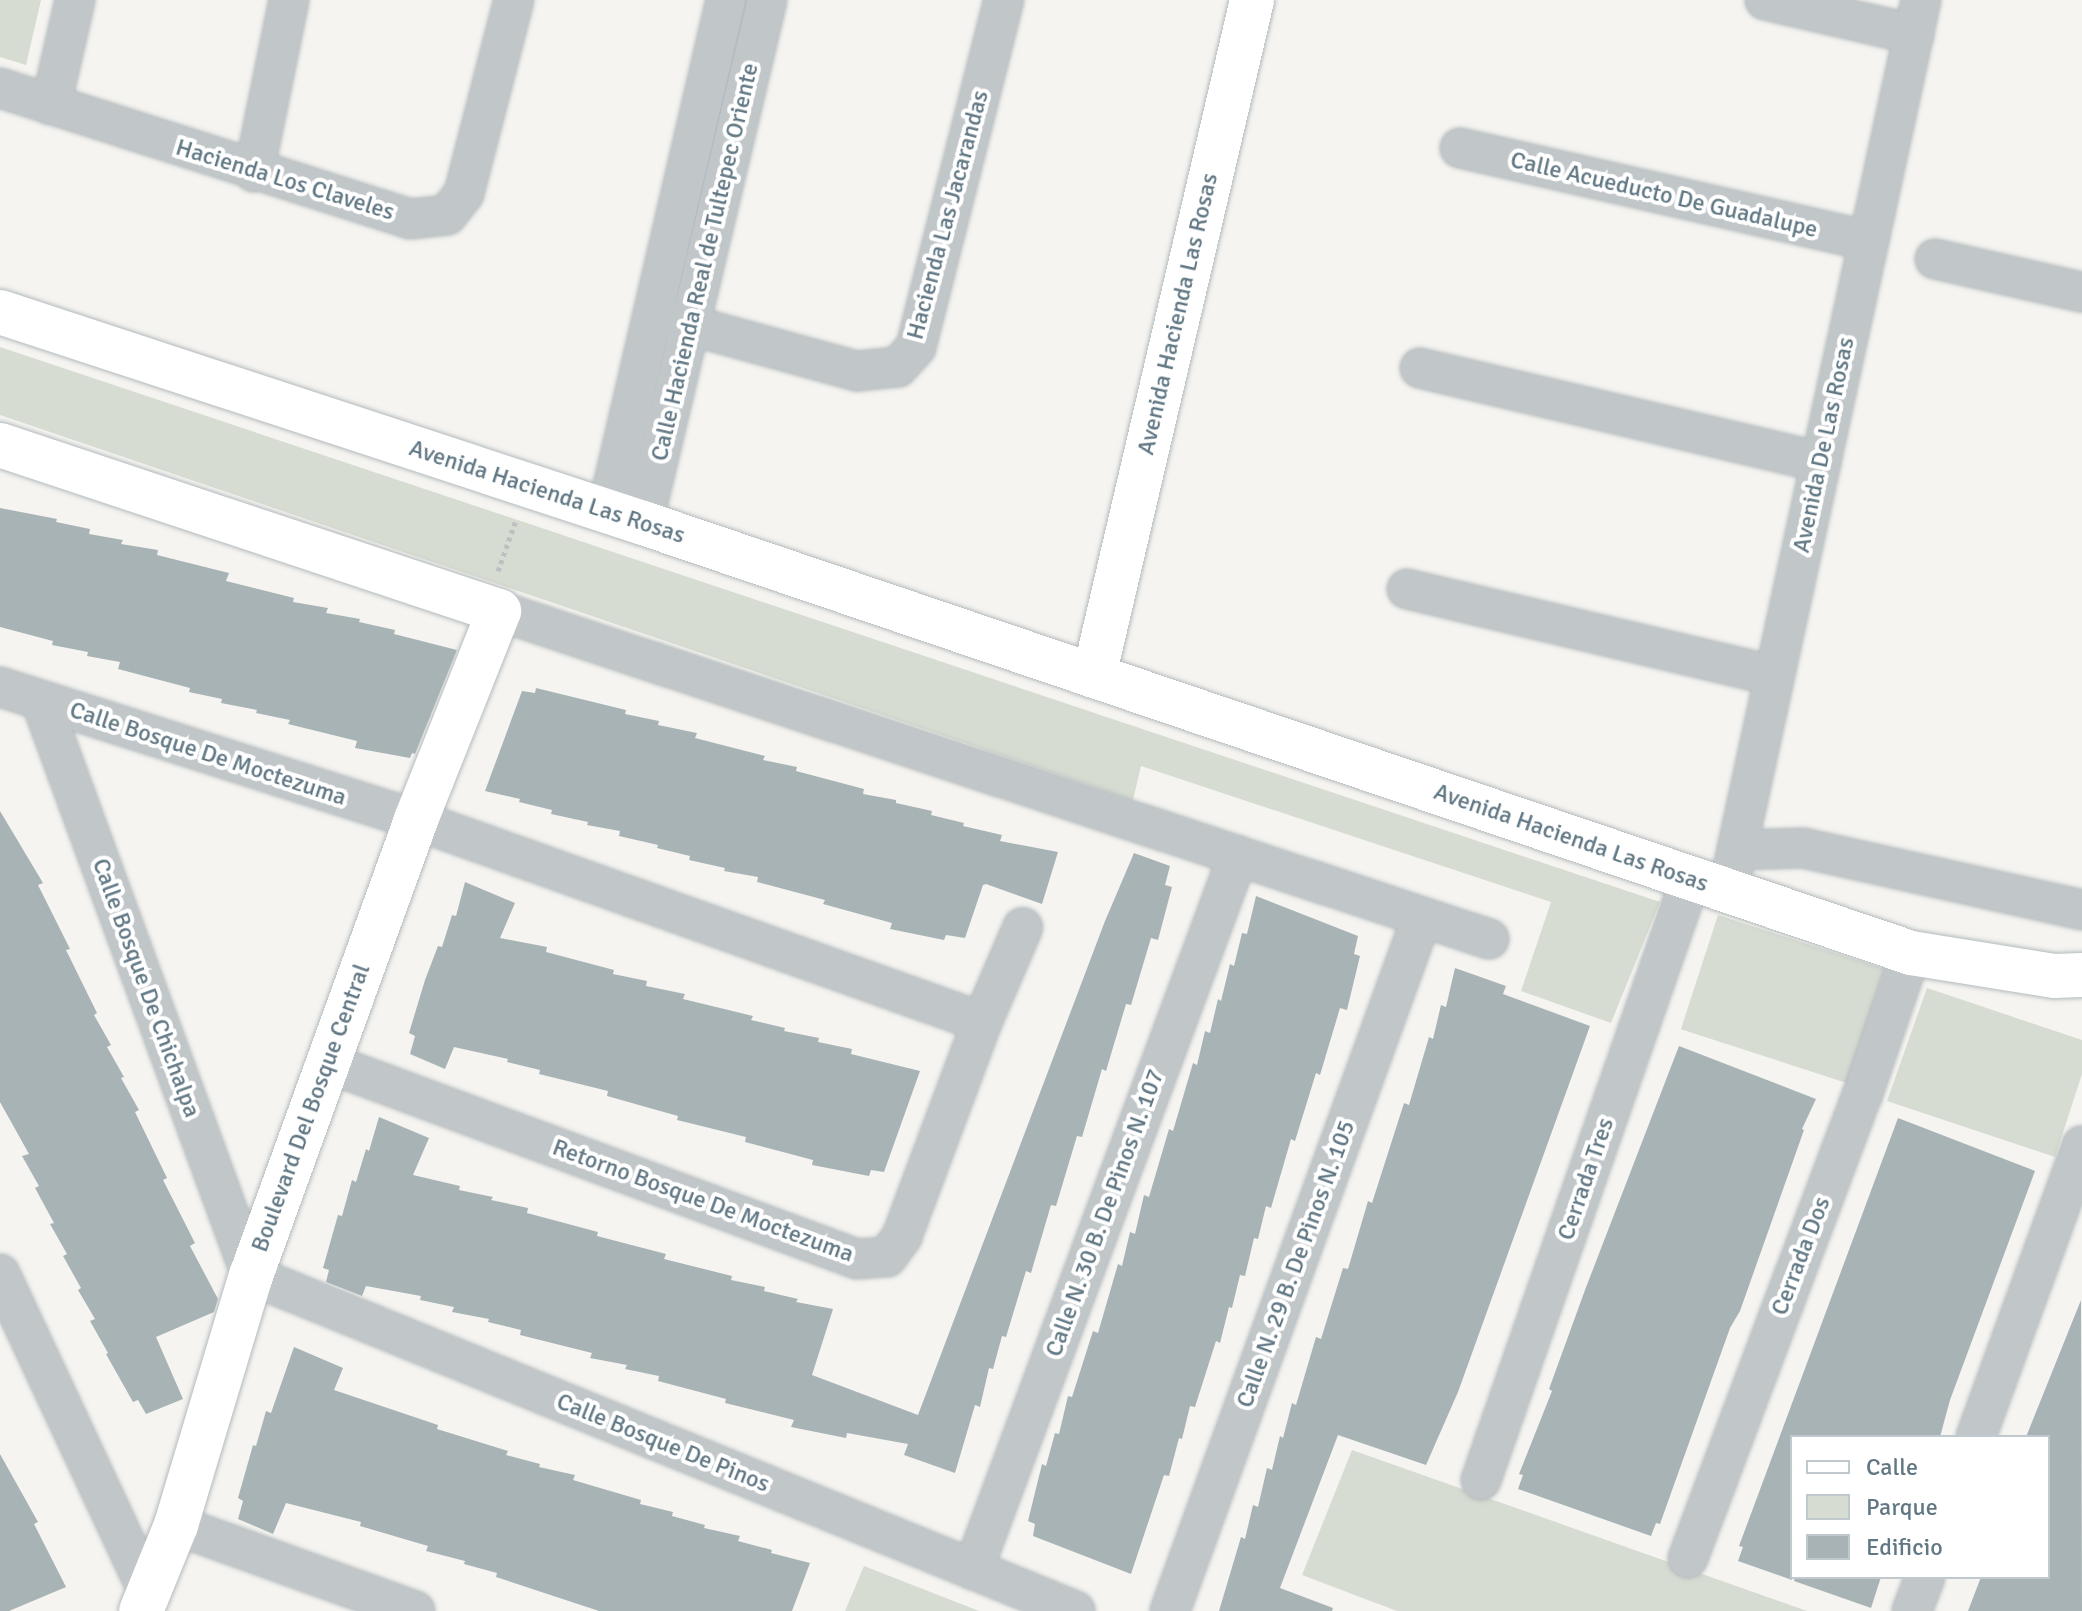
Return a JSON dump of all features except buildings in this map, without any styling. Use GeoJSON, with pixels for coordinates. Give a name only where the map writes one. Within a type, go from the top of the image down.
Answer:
{"type":"FeatureCollection","features":[{"type":"Feature","properties":{"kind":"street"},"geometry":{"type":"LineString","coordinates":[[51,105],[75,0]]}},
{"type":"Feature","properties":{"kind":"street"},"geometry":{"type":"LineString","coordinates":[[254,172],[289,0]]}},
{"type":"Feature","properties":{"kind":"street","name":"Hacienda Los Claveles"},"geometry":{"type":"LineString","coordinates":[[0,88],[254,172],[410,219],[447,215],[464,193],[514,0]]}},
{"type":"Feature","properties":{"kind":"street"},"geometry":{"type":"LineString","coordinates":[[625,518],[653,315],[726,0]]}},
{"type":"Feature","properties":{"kind":"street","name":"Calle Hacienda Real de Tultepec Oriente"},"geometry":{"type":"LineString","coordinates":[[625,518],[690,324],[767,0]]}},
{"type":"Feature","properties":{"kind":"street","name":"Hacienda Las Jacarandas"},"geometry":{"type":"LineString","coordinates":[[653,315],[857,371],[898,367],[916,347],[1004,0]]}},
{"type":"Feature","properties":{"kind":"street","name":"Avenida Hacienda Las Rosas"},"geometry":{"type":"LineString","coordinates":[[1094,676],[1252,0]]}},
{"type":"Feature","properties":{"kind":"street"},"geometry":{"type":"LineString","coordinates":[[1765,0],[1917,17]]}},
{"type":"Feature","properties":{"kind":"street","name":"Avenida De Las Rosas"},"geometry":{"type":"LineString","coordinates":[[1718,873],[1774,676],[1917,17]]}},
{"type":"Feature","properties":{"kind":"street","name":"Calle Acueducto De Guadalupe"},"geometry":{"type":"LineString","coordinates":[[1460,148],[1869,241]]}},
{"type":"Feature","properties":{"kind":"street"},"geometry":{"type":"LineString","coordinates":[[1935,259],[2082,292]]}},
{"type":"Feature","properties":{"kind":"street","name":"Avenida Hacienda Las Rosas"},"geometry":{"type":"LineString","coordinates":[[0,312],[529,485],[1094,676],[1718,873],[1911,953],[2073,983]]}},
{"type":"Feature","properties":{"kind":"street"},"geometry":{"type":"LineString","coordinates":[[1420,368],[1821,462]]}},
{"type":"Feature","properties":{"kind":"street"},"geometry":{"type":"LineString","coordinates":[[0,445],[1489,939]]}},
{"type":"Feature","properties":{"kind":"street"},"geometry":{"type":"LineString","coordinates":[[1407,589],[1774,676]]}},
{"type":"Feature","properties":{"kind":"street","name":"Boulevard Del Bosque Central"},"geometry":{"type":"LineString","coordinates":[[144,1601],[176,1525],[251,1275],[492,608]]}},
{"type":"Feature","properties":{"kind":"street","name":"Calle Bosque De Moctezuma"},"geometry":{"type":"LineString","coordinates":[[0,687],[416,820]]}},
{"type":"Feature","properties":{"kind":"street","name":"Calle Bosque De Chichalpa"},"geometry":{"type":"LineString","coordinates":[[41,701],[251,1275]]}},
{"type":"Feature","properties":{"kind":"street"},"geometry":{"type":"LineString","coordinates":[[416,820],[982,1022]]}},
{"type":"Feature","properties":{"kind":"street"},"geometry":{"type":"LineString","coordinates":[[1718,873],[1803,848],[2082,910]]}},
{"type":"Feature","properties":{"kind":"street","name":"Calle N. 30 B. De Pinos N. 107"},"geometry":{"type":"LineString","coordinates":[[973,1570],[1238,856]]}},
{"type":"Feature","properties":{"kind":"street","name":"Cerrada Tres"},"geometry":{"type":"LineString","coordinates":[[1481,1480],[1718,873]]}},
{"type":"Feature","properties":{"kind":"street","name":"Calle N. 29 B. De Pinos N. 105"},"geometry":{"type":"LineString","coordinates":[[1170,1611],[1422,917]]}},
{"type":"Feature","properties":{"kind":"street","name":"Retorno Bosque De Moctezuma"},"geometry":{"type":"LineString","coordinates":[[328,1063],[857,1259],[887,1257],[902,1236],[982,1022],[1023,927]]}},
{"type":"Feature","properties":{"kind":"street","name":"Cerrada Dos"},"geometry":{"type":"LineString","coordinates":[[1688,1558],[1862,1096],[1911,953]]}},
{"type":"Feature","properties":{"kind":"street"},"geometry":{"type":"LineString","coordinates":[[1977,1435],[2082,1146]]}},
{"type":"Feature","properties":{"kind":"street"},"geometry":{"type":"LineString","coordinates":[[0,1274],[144,1601]]}},
{"type":"Feature","properties":{"kind":"street","name":"Calle Bosque De Pinos"},"geometry":{"type":"LineString","coordinates":[[251,1275],[1075,1611]]}},
{"type":"Feature","properties":{"kind":"street"},"geometry":{"type":"LineString","coordinates":[[176,1525],[415,1611]]}},
{"type":"Feature","properties":{"kind":"street"},"geometry":{"type":"LineString","coordinates":[[1912,1611],[1924,1579]]}},
{"type":"Feature","properties":{"kind":"path"},"geometry":{"type":"LineString","coordinates":[[492,608],[529,485]]}},
{"type":"Feature","properties":{"kind":"green space"},"geometry":{"type":"Polygon","coordinates":[[[0,0],[41,0],[26,65],[0,57],[0,0]]]}},
{"type":"Feature","properties":{"kind":"green space"},"geometry":{"type":"Polygon","coordinates":[[[0,347],[1660,902],[1611,1023],[1521,991],[1551,902],[1141,766],[1133,800],[0,415],[0,347]]]}},
{"type":"Feature","properties":{"kind":"green space"},"geometry":{"type":"Polygon","coordinates":[[[1718,915],[1884,969],[1847,1083],[1681,1029],[1718,915]]]}},
{"type":"Feature","properties":{"kind":"green space"},"geometry":{"type":"Polygon","coordinates":[[[1927,988],[2082,1040],[2082,1074],[2055,1157],[1887,1101],[1927,988]]]}},
{"type":"Feature","properties":{"kind":"green space"},"geometry":{"type":"Polygon","coordinates":[[[1352,1450],[1807,1611],[1397,1611],[1302,1575],[1352,1450]]]}},
{"type":"Feature","properties":{"kind":"green space"},"geometry":{"type":"Polygon","coordinates":[[[864,1566],[979,1611],[845,1611],[864,1566]]]}}]}
